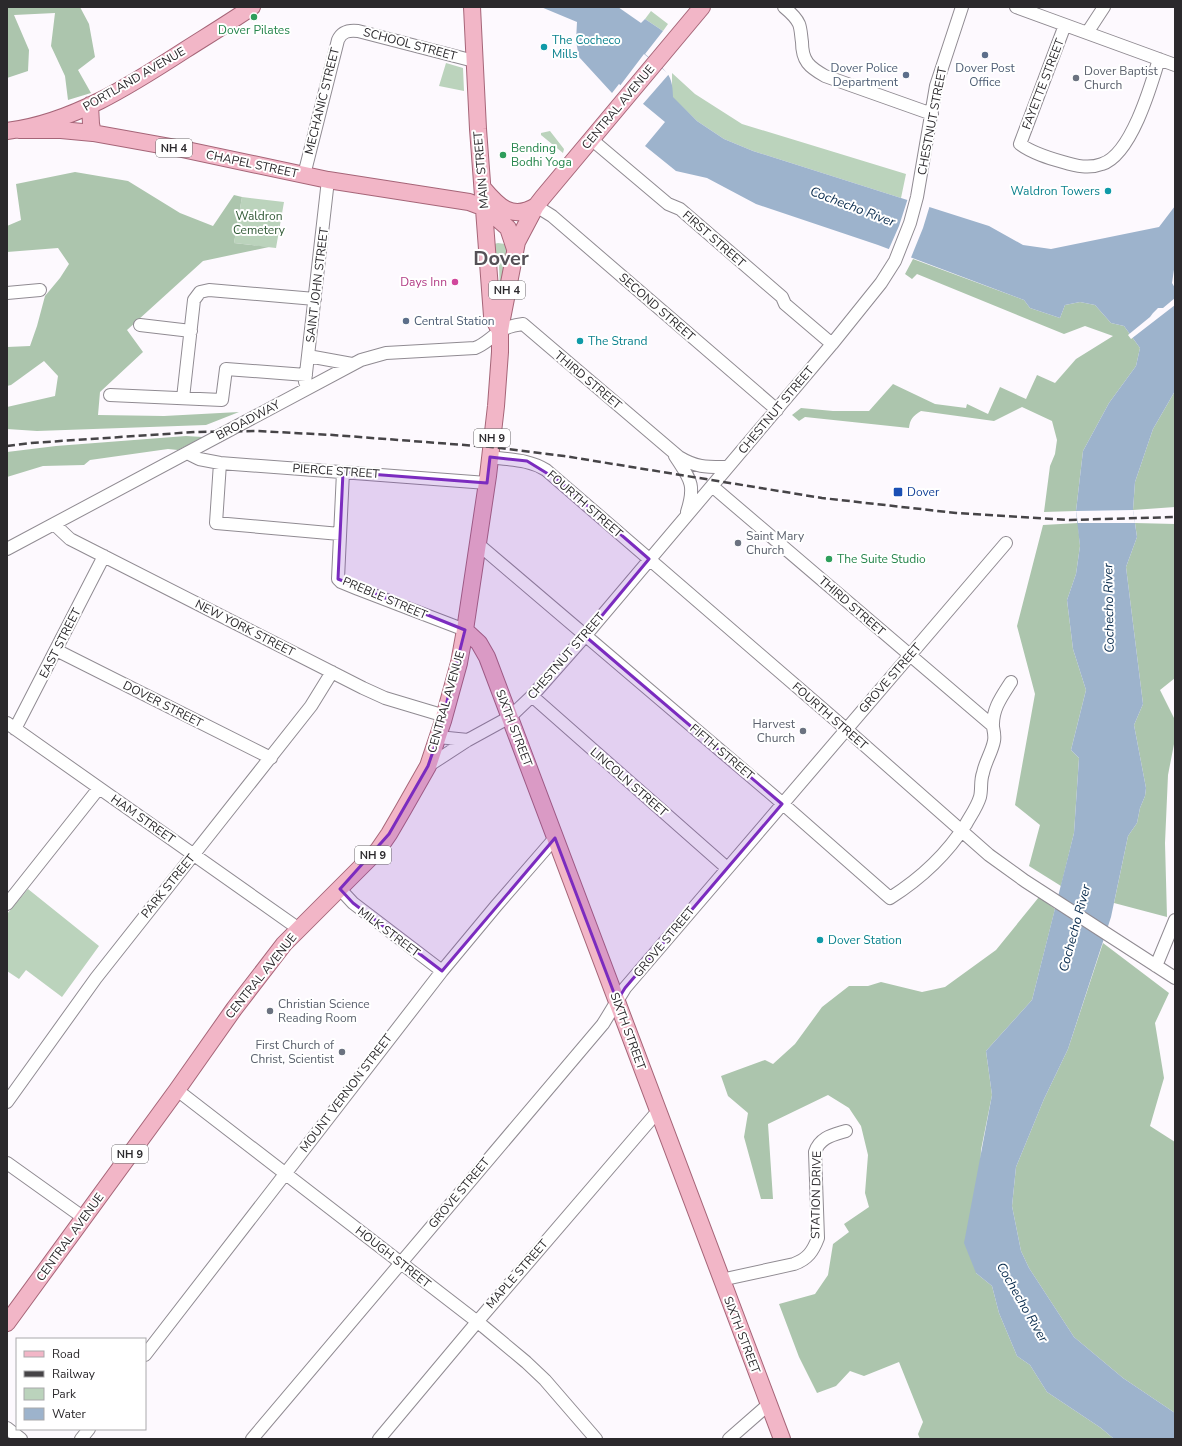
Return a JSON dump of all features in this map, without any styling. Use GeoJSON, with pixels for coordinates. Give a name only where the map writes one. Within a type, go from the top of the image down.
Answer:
{"type":"FeatureCollection","features":[{"type":"Feature","properties":{"kind":"main road","name":"PORTLAND AVENUE"},"geometry":{"type":"LineString","coordinates":[[13,131],[61,118],[90,105],[162,65],[252,7]]}},
{"type":"Feature","properties":{"kind":"main road","name":"MAIN STREET"},"geometry":{"type":"LineString","coordinates":[[472,7],[474,61],[492,316],[500,331]]}},
{"type":"Feature","properties":{"kind":"main road","name":"CENTRAL AVENUE"},"geometry":{"type":"LineString","coordinates":[[7,1323],[177,1090],[234,1009],[284,944],[378,850],[389,834],[428,766],[445,716],[466,630],[487,483],[500,352],[500,331],[513,243],[517,242],[536,206],[702,7]]}},
{"type":"Feature","properties":{"kind":"main road"},"geometry":{"type":"LineString","coordinates":[[90,105],[93,133]]}},
{"type":"Feature","properties":{"kind":"main road","name":"CHAPEL STREET"},"geometry":{"type":"LineString","coordinates":[[13,131],[61,130],[93,133],[182,149],[328,180],[469,202],[485,208]]}},
{"type":"Feature","properties":{"kind":"main road"},"geometry":{"type":"LineString","coordinates":[[483,188],[496,202],[508,211],[517,213],[527,212],[536,206]]}},
{"type":"Feature","properties":{"kind":"main road"},"geometry":{"type":"LineString","coordinates":[[485,208],[508,228],[513,243]]}},
{"type":"Feature","properties":{"kind":"main road"},"geometry":{"type":"LineString","coordinates":[[487,242],[493,237],[513,243]]}},
{"type":"Feature","properties":{"kind":"main road","name":"SIXTH STREET"},"geometry":{"type":"LineString","coordinates":[[466,630],[479,643],[487,657],[782,1439]]}},
{"type":"Feature","properties":{"kind":"street"},"geometry":{"type":"LineString","coordinates":[[784,7],[798,22],[801,35],[802,52],[810,66],[816,71],[833,79],[932,114]]}},
{"type":"Feature","properties":{"kind":"street","name":"CHESTNUT STREET"},"geometry":{"type":"LineString","coordinates":[[428,766],[468,740],[510,717],[589,639],[649,559],[777,410],[881,283],[895,261],[910,223],[920,184],[938,80],[962,7]]}},
{"type":"Feature","properties":{"kind":"street"},"geometry":{"type":"LineString","coordinates":[[1016,7],[1175,65]]}},
{"type":"Feature","properties":{"kind":"street"},"geometry":{"type":"LineString","coordinates":[[1087,33],[1104,7]]}},
{"type":"Feature","properties":{"kind":"street","name":"FAYETTE STREET"},"geometry":{"type":"LineString","coordinates":[[1065,25],[1020,144],[1048,157],[1080,166],[1090,167],[1109,161],[1120,150],[1130,136],[1159,59]]}},
{"type":"Feature","properties":{"kind":"street","name":"SCHOOL STREET"},"geometry":{"type":"LineString","coordinates":[[346,31],[358,31],[474,61]]}},
{"type":"Feature","properties":{"kind":"street","name":"MECHANIC STREET"},"geometry":{"type":"LineString","coordinates":[[304,175],[338,40],[341,34],[346,31]]}},
{"type":"Feature","properties":{"kind":"street","name":"FIRST STREET"},"geometry":{"type":"LineString","coordinates":[[591,139],[668,204],[680,209],[782,297],[785,304],[832,344]]}},
{"type":"Feature","properties":{"kind":"street","name":"SAINT JOHN STREET"},"geometry":{"type":"LineString","coordinates":[[305,389],[328,180]]}},
{"type":"Feature","properties":{"kind":"street","name":"SECOND STREET"},"geometry":{"type":"LineString","coordinates":[[536,206],[552,216],[777,410]]}},
{"type":"Feature","properties":{"kind":"street"},"geometry":{"type":"LineString","coordinates":[[7,293],[40,290]]}},
{"type":"Feature","properties":{"kind":"street"},"geometry":{"type":"LineString","coordinates":[[183,398],[194,300],[196,296],[209,290],[315,299]]}},
{"type":"Feature","properties":{"kind":"street","name":"THIRD STREET"},"geometry":{"type":"LineString","coordinates":[[500,331],[523,324],[672,451],[686,461],[697,466],[707,468],[728,467]]}},
{"type":"Feature","properties":{"kind":"street"},"geometry":{"type":"LineString","coordinates":[[140,326],[191,331]]}},
{"type":"Feature","properties":{"kind":"street","name":"BROADWAY"},"geometry":{"type":"LineString","coordinates":[[7,549],[352,364],[370,356],[386,353],[475,348],[482,346],[500,331]]}},
{"type":"Feature","properties":{"kind":"street"},"geometry":{"type":"LineString","coordinates":[[308,356],[352,364]]}},
{"type":"Feature","properties":{"kind":"street"},"geometry":{"type":"LineString","coordinates":[[110,395],[222,400],[226,369],[306,375]]}},
{"type":"Feature","properties":{"kind":"street","name":"THIRD STREET"},"geometry":{"type":"LineString","coordinates":[[672,451],[691,482],[691,498],[685,518]]}},
{"type":"Feature","properties":{"kind":"street","name":"PIERCE STREET"},"geometry":{"type":"LineString","coordinates":[[187,453],[199,458],[220,463],[487,483]]}},
{"type":"Feature","properties":{"kind":"street","name":"FOURTH STREET"},"geometry":{"type":"LineString","coordinates":[[490,457],[527,461],[536,464],[558,480],[1002,865],[1175,978]]}},
{"type":"Feature","properties":{"kind":"street"},"geometry":{"type":"LineString","coordinates":[[220,463],[216,523],[340,534]]}},
{"type":"Feature","properties":{"kind":"street","name":"PREBLE STREET"},"geometry":{"type":"LineString","coordinates":[[343,472],[338,579],[341,582],[466,630]]}},
{"type":"Feature","properties":{"kind":"street","name":"THIRD STREET"},"geometry":{"type":"LineString","coordinates":[[712,486],[909,656],[993,726]]}},
{"type":"Feature","properties":{"kind":"street","name":"NEW YORK STREET"},"geometry":{"type":"LineString","coordinates":[[54,524],[70,539],[332,672],[385,698],[445,716]]}},
{"type":"Feature","properties":{"kind":"street","name":"GROVE STREET"},"geometry":{"type":"LineString","coordinates":[[252,1439],[603,1024],[625,988],[1006,543]]}},
{"type":"Feature","properties":{"kind":"street","name":"FIFTH STREET"},"geometry":{"type":"LineString","coordinates":[[478,544],[890,898],[908,886],[927,870],[962,831]]}},
{"type":"Feature","properties":{"kind":"street","name":"EAST STREET"},"geometry":{"type":"LineString","coordinates":[[11,726],[56,650],[104,556]]}},
{"type":"Feature","properties":{"kind":"street","name":"DOVER STREET"},"geometry":{"type":"LineString","coordinates":[[56,650],[271,758]]}},
{"type":"Feature","properties":{"kind":"street","name":"PARK STREET"},"geometry":{"type":"LineString","coordinates":[[7,1102],[96,978],[271,758],[311,706],[332,672]]}},
{"type":"Feature","properties":{"kind":"street"},"geometry":{"type":"LineString","coordinates":[[962,831],[980,798],[983,771],[994,743],[995,734],[993,726],[995,711],[999,701],[1011,682]]}},
{"type":"Feature","properties":{"kind":"street","name":"LINCOLN STREET"},"geometry":{"type":"LineString","coordinates":[[532,696],[727,868]]}},
{"type":"Feature","properties":{"kind":"street","name":"HAM STREET"},"geometry":{"type":"LineString","coordinates":[[11,726],[299,929]]}},
{"type":"Feature","properties":{"kind":"street"},"geometry":{"type":"LineString","coordinates":[[438,737],[468,740]]}},
{"type":"Feature","properties":{"kind":"street"},"geometry":{"type":"LineString","coordinates":[[7,904],[99,788]]}},
{"type":"Feature","properties":{"kind":"street","name":"MOUNT VERNON STREET"},"geometry":{"type":"LineString","coordinates":[[146,1354],[442,971],[555,838]]}},
{"type":"Feature","properties":{"kind":"street","name":"MILK STREET"},"geometry":{"type":"LineString","coordinates":[[340,889],[353,903],[442,971]]}},
{"type":"Feature","properties":{"kind":"street"},"geometry":{"type":"LineString","coordinates":[[1156,966],[1175,920]]}},
{"type":"Feature","properties":{"kind":"street","name":"HOUGH STREET"},"geometry":{"type":"LineString","coordinates":[[177,1090],[477,1322],[526,1362],[545,1380],[596,1439]]}},
{"type":"Feature","properties":{"kind":"street","name":"MAPLE STREET"},"geometry":{"type":"LineString","coordinates":[[379,1439],[658,1111]]}},
{"type":"Feature","properties":{"kind":"street","name":"STATION DRIVE"},"geometry":{"type":"LineString","coordinates":[[721,1280],[794,1264],[806,1258],[810,1254],[818,1238],[815,1152],[817,1146],[828,1136],[846,1131]]}},
{"type":"Feature","properties":{"kind":"street"},"geometry":{"type":"LineString","coordinates":[[7,1164],[84,1218]]}},
{"type":"Feature","properties":{"kind":"street"},"geometry":{"type":"LineString","coordinates":[[729,1439],[769,1404]]}},
{"type":"Feature","properties":{"kind":"street"},"geometry":{"type":"LineString","coordinates":[[7,1428],[21,1439]]}},
{"type":"Feature","properties":{"kind":"street"},"geometry":{"type":"LineString","coordinates":[[81,1439],[88,1430]]}},
{"type":"Feature","properties":{"kind":"highlighted area"},"geometry":{"type":"Polygon","coordinates":[[[490,457],[527,461],[558,480],[649,559],[585,636],[782,804],[625,988],[617,1001],[555,838],[442,971],[353,903],[340,889],[389,834],[428,766],[438,737],[465,630],[338,579],[343,472],[487,483],[490,457]]]}},
{"type":"Feature","properties":{"kind":"green space"},"geometry":{"type":"Polygon","coordinates":[[[7,7],[80,7],[89,24],[95,57],[78,70],[91,93],[68,100],[65,76],[51,46],[55,13],[14,15],[29,50],[28,71],[7,78],[7,7]]]}},
{"type":"Feature","properties":{"kind":"green space"},"geometry":{"type":"Polygon","coordinates":[[[651,11],[668,24],[663,31],[645,19],[651,11]]]}},
{"type":"Feature","properties":{"kind":"green space"},"geometry":{"type":"Polygon","coordinates":[[[446,63],[463,68],[464,91],[439,86],[446,63]]]}},
{"type":"Feature","properties":{"kind":"green space"},"geometry":{"type":"Polygon","coordinates":[[[672,73],[695,94],[742,124],[906,174],[901,198],[753,151],[724,139],[697,121],[672,97],[672,73]]]}},
{"type":"Feature","properties":{"kind":"green space"},"geometry":{"type":"Polygon","coordinates":[[[550,131],[564,149],[563,153],[541,135],[541,133],[550,131]]]}},
{"type":"Feature","properties":{"kind":"green space"},"geometry":{"type":"Polygon","coordinates":[[[75,172],[128,181],[180,213],[213,226],[234,195],[242,197],[234,243],[269,247],[203,261],[127,330],[143,352],[100,392],[98,415],[164,416],[239,412],[206,425],[37,431],[7,429],[7,407],[55,396],[58,376],[44,361],[11,385],[7,386],[7,347],[30,346],[45,296],[69,264],[58,248],[7,252],[7,226],[21,220],[16,184],[75,172]]]}},
{"type":"Feature","properties":{"kind":"green space","name":"Waldron Cemetery"},"geometry":{"type":"Polygon","coordinates":[[[242,197],[284,202],[276,248],[234,243],[242,197]]]}},
{"type":"Feature","properties":{"kind":"green space"},"geometry":{"type":"Polygon","coordinates":[[[494,244],[505,244],[509,250],[500,294],[499,266],[494,260],[494,244]]]}},
{"type":"Feature","properties":{"kind":"green space"},"geometry":{"type":"Polygon","coordinates":[[[913,259],[1024,300],[1030,308],[1060,318],[1065,305],[1080,302],[1095,305],[1111,323],[1124,326],[1140,348],[1136,366],[1109,403],[1083,451],[1076,511],[1044,512],[1050,466],[1055,454],[1057,440],[1052,421],[1022,407],[994,421],[921,411],[912,418],[909,428],[805,417],[799,421],[792,415],[801,408],[833,411],[869,411],[893,384],[935,404],[966,408],[967,404],[988,414],[1000,387],[1026,399],[1037,375],[1055,383],[1076,359],[1113,336],[1085,326],[1064,334],[917,274],[912,279],[905,274],[913,259]]]}},
{"type":"Feature","properties":{"kind":"green space"},"geometry":{"type":"Polygon","coordinates":[[[1175,391],[1175,507],[1133,510],[1135,482],[1153,429],[1175,391]]]}},
{"type":"Feature","properties":{"kind":"green space"},"geometry":{"type":"Polygon","coordinates":[[[186,436],[203,437],[178,450],[168,449],[90,460],[84,465],[43,466],[7,477],[7,452],[56,446],[186,436]]]}},
{"type":"Feature","properties":{"kind":"green space"},"geometry":{"type":"Polygon","coordinates":[[[1078,523],[1080,546],[1076,574],[1067,600],[1073,649],[1086,690],[1071,750],[1079,758],[1074,833],[1061,886],[1029,866],[1040,825],[1015,805],[1035,694],[1017,626],[1043,525],[1078,523]]]}},
{"type":"Feature","properties":{"kind":"green space"},"geometry":{"type":"Polygon","coordinates":[[[1135,523],[1175,524],[1175,678],[1160,690],[1175,720],[1175,739],[1168,775],[1165,843],[1167,917],[1114,903],[1128,836],[1137,823],[1146,788],[1134,725],[1143,704],[1126,567],[1137,537],[1135,523]]]}},
{"type":"Feature","properties":{"kind":"green space"},"geometry":{"type":"Polygon","coordinates":[[[28,889],[99,946],[62,997],[26,970],[19,979],[7,971],[7,914],[28,889]]]}},
{"type":"Feature","properties":{"kind":"green space"},"geometry":{"type":"Polygon","coordinates":[[[1039,897],[1055,909],[1032,1000],[986,1051],[992,1095],[981,1150],[976,1273],[992,1286],[999,1313],[1017,1356],[1030,1365],[1047,1392],[1101,1428],[1114,1439],[920,1439],[918,1434],[923,1422],[899,1362],[864,1376],[850,1371],[836,1386],[817,1393],[799,1357],[779,1304],[815,1294],[828,1275],[833,1244],[849,1232],[844,1224],[869,1207],[865,1193],[868,1155],[861,1126],[849,1108],[828,1095],[768,1124],[773,1199],[761,1199],[744,1137],[748,1113],[728,1096],[721,1076],[765,1060],[773,1064],[795,1044],[822,1007],[849,986],[868,986],[881,982],[922,992],[945,987],[996,950],[1039,897]]]}},
{"type":"Feature","properties":{"kind":"green space"},"geometry":{"type":"Polygon","coordinates":[[[1103,943],[1169,993],[1155,1023],[1164,1078],[1150,1126],[1175,1142],[1175,1413],[1123,1378],[1074,1337],[1029,1268],[1021,1251],[1012,1206],[1016,1167],[1044,1099],[1068,1049],[1103,943]]]}},
{"type":"Feature","properties":{"kind":"water","name":"Cochecho River"},"geometry":{"type":"Polygon","coordinates":[[[541,7],[618,7],[641,23],[645,19],[663,31],[645,54],[666,71],[673,88],[673,97],[697,121],[724,139],[753,151],[989,226],[1023,245],[1051,249],[1159,227],[1175,206],[1175,263],[1172,283],[1175,288],[1175,391],[1153,429],[1135,482],[1133,510],[1137,537],[1126,567],[1143,704],[1134,725],[1146,788],[1145,796],[1140,808],[1137,823],[1128,836],[1111,917],[1068,1049],[1044,1099],[1016,1167],[1012,1206],[1021,1251],[1029,1268],[1074,1337],[1123,1378],[1175,1413],[1175,1439],[1114,1439],[1101,1428],[1047,1392],[1030,1365],[1017,1356],[999,1313],[992,1286],[976,1273],[964,1243],[992,1095],[986,1051],[1032,1000],[1074,833],[1079,758],[1071,750],[1086,690],[1073,649],[1067,600],[1076,574],[1080,546],[1076,511],[1083,451],[1109,403],[1136,366],[1140,348],[1124,326],[1111,323],[1095,305],[1080,302],[1065,305],[1060,318],[1030,308],[1024,300],[878,245],[756,204],[707,178],[676,171],[645,146],[665,122],[619,84],[612,93],[579,57],[576,41],[577,22],[541,7]]]}},
{"type":"Feature","properties":{"kind":"pier"},"geometry":{"type":"Polygon","coordinates":[[[644,54],[669,74],[642,105],[619,87],[644,54]]]}},
{"type":"Feature","properties":{"kind":"pier"},"geometry":{"type":"Polygon","coordinates":[[[908,198],[930,205],[923,228],[910,260],[888,251],[899,226],[908,198]]]}},
{"type":"Feature","properties":{"kind":"pier"},"geometry":{"type":"Polygon","coordinates":[[[1175,298],[1175,305],[1131,339],[1128,335],[1150,317],[1158,308],[1163,308],[1175,298]]]}},
{"type":"Feature","properties":{"kind":"pier"},"geometry":{"type":"Polygon","coordinates":[[[1133,510],[1135,523],[1078,523],[1076,511],[1133,510]]]}},
{"type":"Feature","properties":{"kind":"railway"},"geometry":{"type":"LineString","coordinates":[[7,446],[31,443],[195,432],[257,431],[333,435],[491,447],[564,456],[822,498],[956,513],[1070,520],[1175,517]]}},
{"type":"Feature","properties":{"kind":"place","name":"Dover Pilates"},"geometry":{"type":"Point","coordinates":[254,17]}},
{"type":"Feature","properties":{"kind":"place","name":"The Cocheco Mills"},"geometry":{"type":"Point","coordinates":[544,47]}},
{"type":"Feature","properties":{"kind":"place","name":"Dover Post Office"},"geometry":{"type":"Point","coordinates":[985,55]}},
{"type":"Feature","properties":{"kind":"place","name":"Dover Police Department"},"geometry":{"type":"Point","coordinates":[906,75]}},
{"type":"Feature","properties":{"kind":"place","name":"Dover Baptist Church"},"geometry":{"type":"Point","coordinates":[1076,78]}},
{"type":"Feature","properties":{"kind":"place","name":"Bending Bodhi Yoga"},"geometry":{"type":"Point","coordinates":[503,155]}},
{"type":"Feature","properties":{"kind":"place","name":"Waldron Towers"},"geometry":{"type":"Point","coordinates":[1108,191]}},
{"type":"Feature","properties":{"kind":"place","name":"Days Inn"},"geometry":{"type":"Point","coordinates":[455,282]}},
{"type":"Feature","properties":{"kind":"place","name":"Central Station"},"geometry":{"type":"Point","coordinates":[406,321]}},
{"type":"Feature","properties":{"kind":"place","name":"The Strand"},"geometry":{"type":"Point","coordinates":[580,341]}},
{"type":"Feature","properties":{"kind":"place","name":"Dover"},"geometry":{"type":"Point","coordinates":[898,492]}},
{"type":"Feature","properties":{"kind":"place","name":"Saint Mary Church"},"geometry":{"type":"Point","coordinates":[738,543]}},
{"type":"Feature","properties":{"kind":"place","name":"The Suite Studio"},"geometry":{"type":"Point","coordinates":[829,559]}},
{"type":"Feature","properties":{"kind":"place","name":"Harvest Church"},"geometry":{"type":"Point","coordinates":[803,731]}},
{"type":"Feature","properties":{"kind":"place","name":"Dover Station"},"geometry":{"type":"Point","coordinates":[820,940]}},
{"type":"Feature","properties":{"kind":"place","name":"Christian Science Reading Room"},"geometry":{"type":"Point","coordinates":[270,1011]}},
{"type":"Feature","properties":{"kind":"place","name":"First Church of Christ, Scientist"},"geometry":{"type":"Point","coordinates":[342,1052]}},
{"type":"Feature","properties":{"kind":"district","name":"Dover"},"geometry":{"type":"Point","coordinates":[501,258]}}]}
